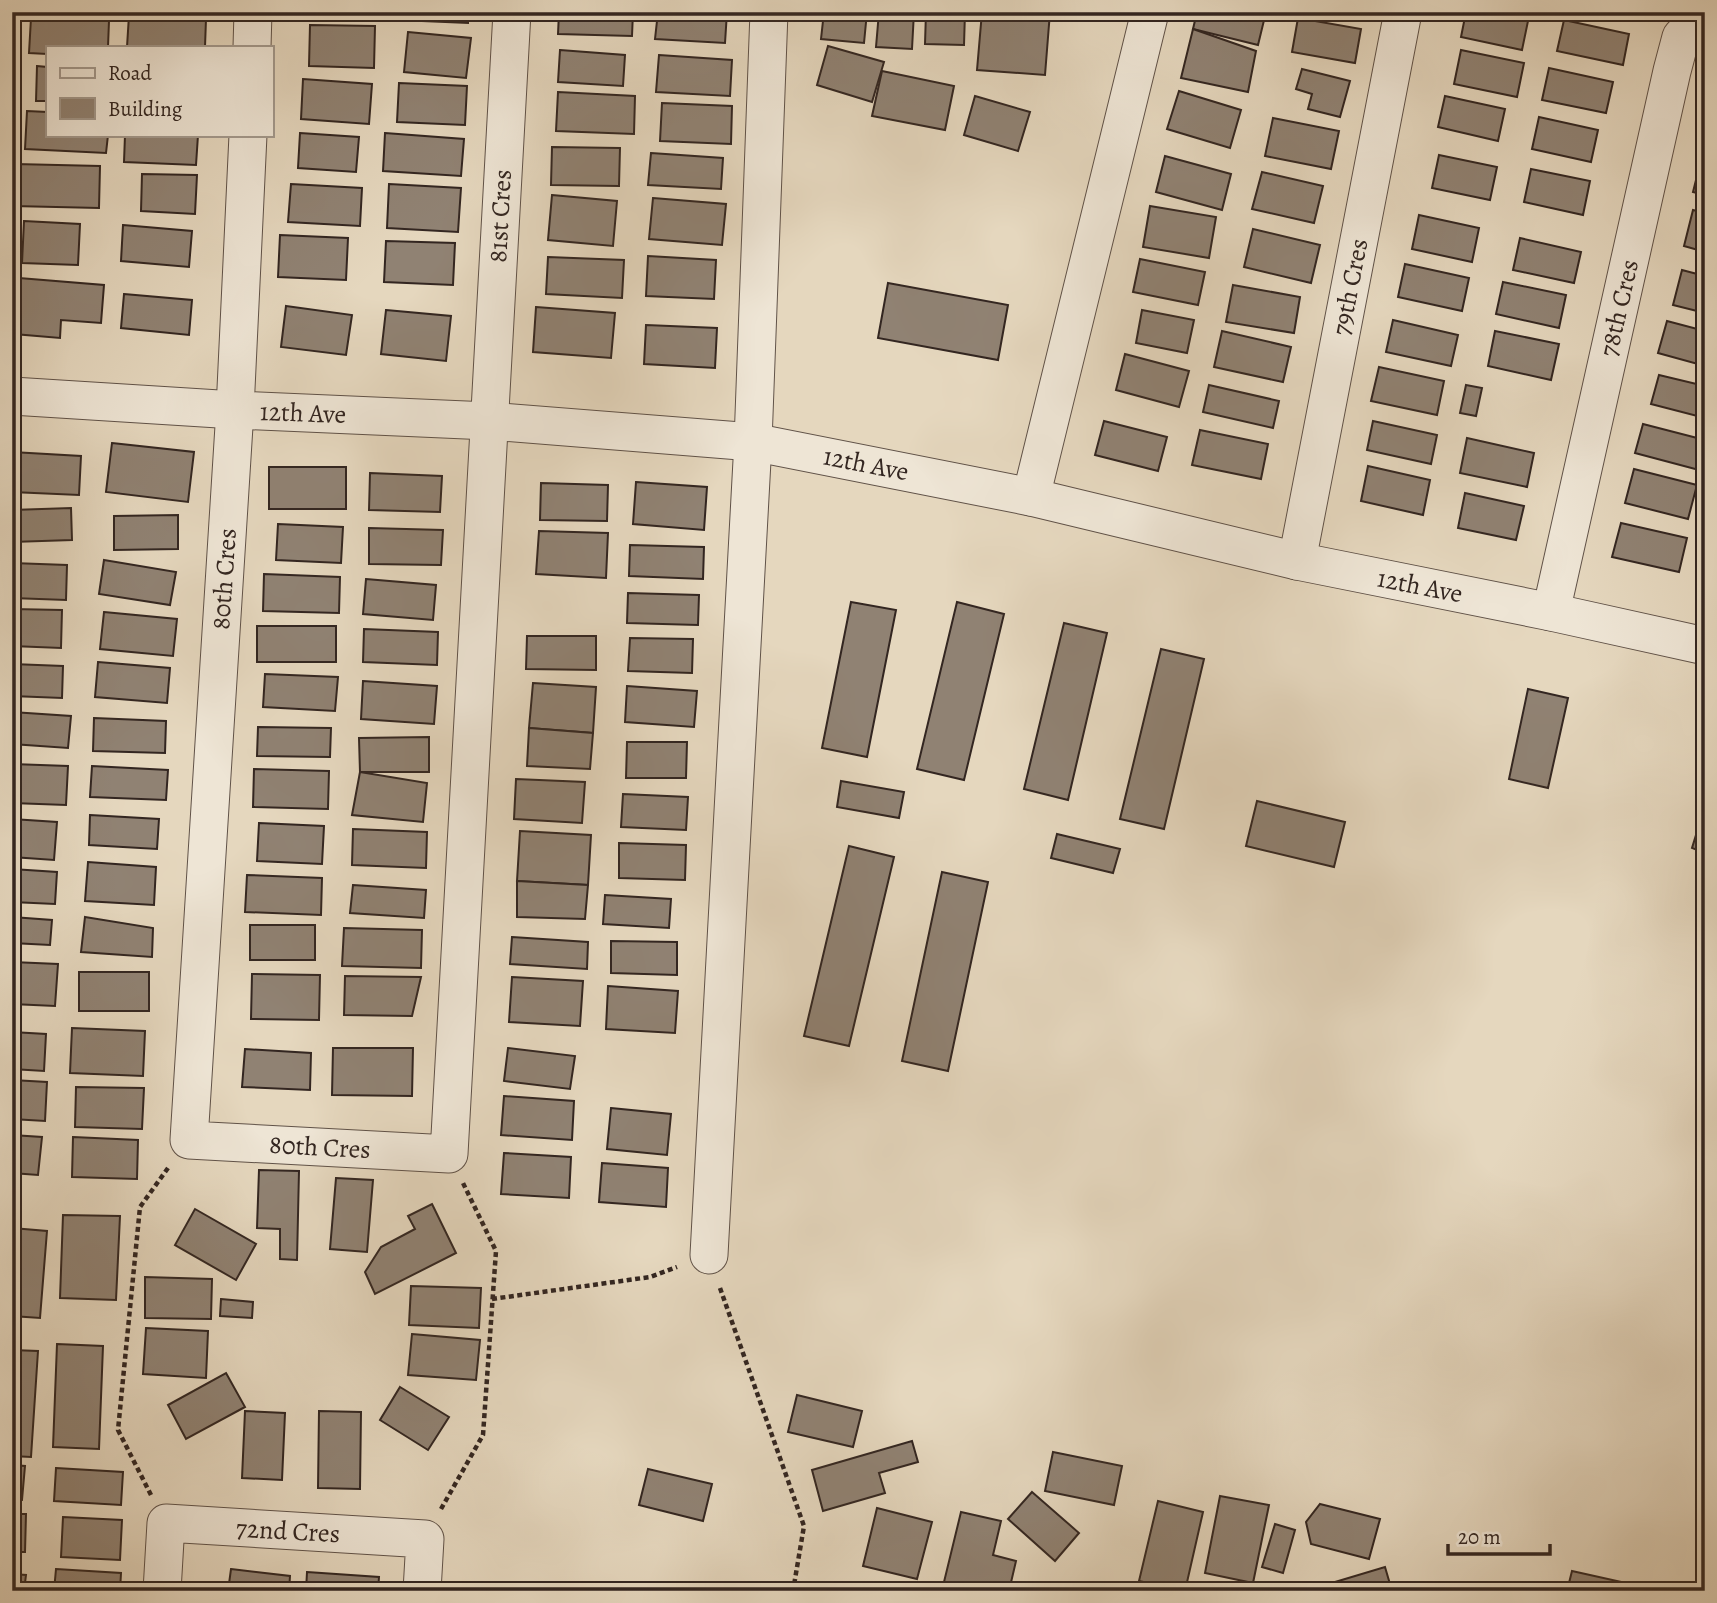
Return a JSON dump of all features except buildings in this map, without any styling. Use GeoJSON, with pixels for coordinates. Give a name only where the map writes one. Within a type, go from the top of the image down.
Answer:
{"type":"FeatureCollection","features":[{"type":"Feature","properties":{"kind":"street"},"geometry":{"type":"LineString","coordinates":[[252,46],[253,12]]}},
{"type":"Feature","properties":{"kind":"street","name":"81st Cres"},"geometry":{"type":"LineString","coordinates":[[489,421],[512,12]]}},
{"type":"Feature","properties":{"kind":"street"},"geometry":{"type":"LineString","coordinates":[[709,1255],[753,442],[769,12]]}},
{"type":"Feature","properties":{"kind":"street"},"geometry":{"type":"LineString","coordinates":[[1031,497],[1150,12]]}},
{"type":"Feature","properties":{"kind":"street","name":"79th Cres"},"geometry":{"type":"LineString","coordinates":[[1297,561],[1403,12]]}},
{"type":"Feature","properties":{"kind":"street","name":"78th Cres"},"geometry":{"type":"LineString","coordinates":[[1551,612],[1672,71],[1681,37],[1705,12]]}},
{"type":"Feature","properties":{"kind":"street"},"geometry":{"type":"LineString","coordinates":[[235,410],[248,136]]}},
{"type":"Feature","properties":{"kind":"street","name":"12th Ave"},"geometry":{"type":"LineString","coordinates":[[12,396],[235,410],[489,421],[753,442],[1031,497],[1297,561],[1705,646]]}},
{"type":"Feature","properties":{"kind":"street","name":"80th Cres"},"geometry":{"type":"LineString","coordinates":[[235,410],[189,1140],[449,1154]]}},
{"type":"Feature","properties":{"kind":"street"},"geometry":{"type":"LineString","coordinates":[[449,1154],[489,421]]}},
{"type":"Feature","properties":{"kind":"street"},"geometry":{"type":"LineString","coordinates":[[162,1591],[166,1523]]}},
{"type":"Feature","properties":{"kind":"street","name":"72nd Cres"},"geometry":{"type":"LineString","coordinates":[[166,1523],[425,1539]]}},
{"type":"Feature","properties":{"kind":"street"},"geometry":{"type":"LineString","coordinates":[[422,1591],[425,1539]]}},
{"type":"Feature","properties":{"kind":"path"},"geometry":{"type":"LineString","coordinates":[[166,1523],[118,1430],[140,1207],[189,1140]]}},
{"type":"Feature","properties":{"kind":"path"},"geometry":{"type":"LineString","coordinates":[[425,1539],[483,1435],[496,1251],[449,1154]]}},
{"type":"Feature","properties":{"kind":"path"},"geometry":{"type":"LineString","coordinates":[[492,1298],[650,1278],[709,1255],[804,1526],[793,1591]]}}]}
